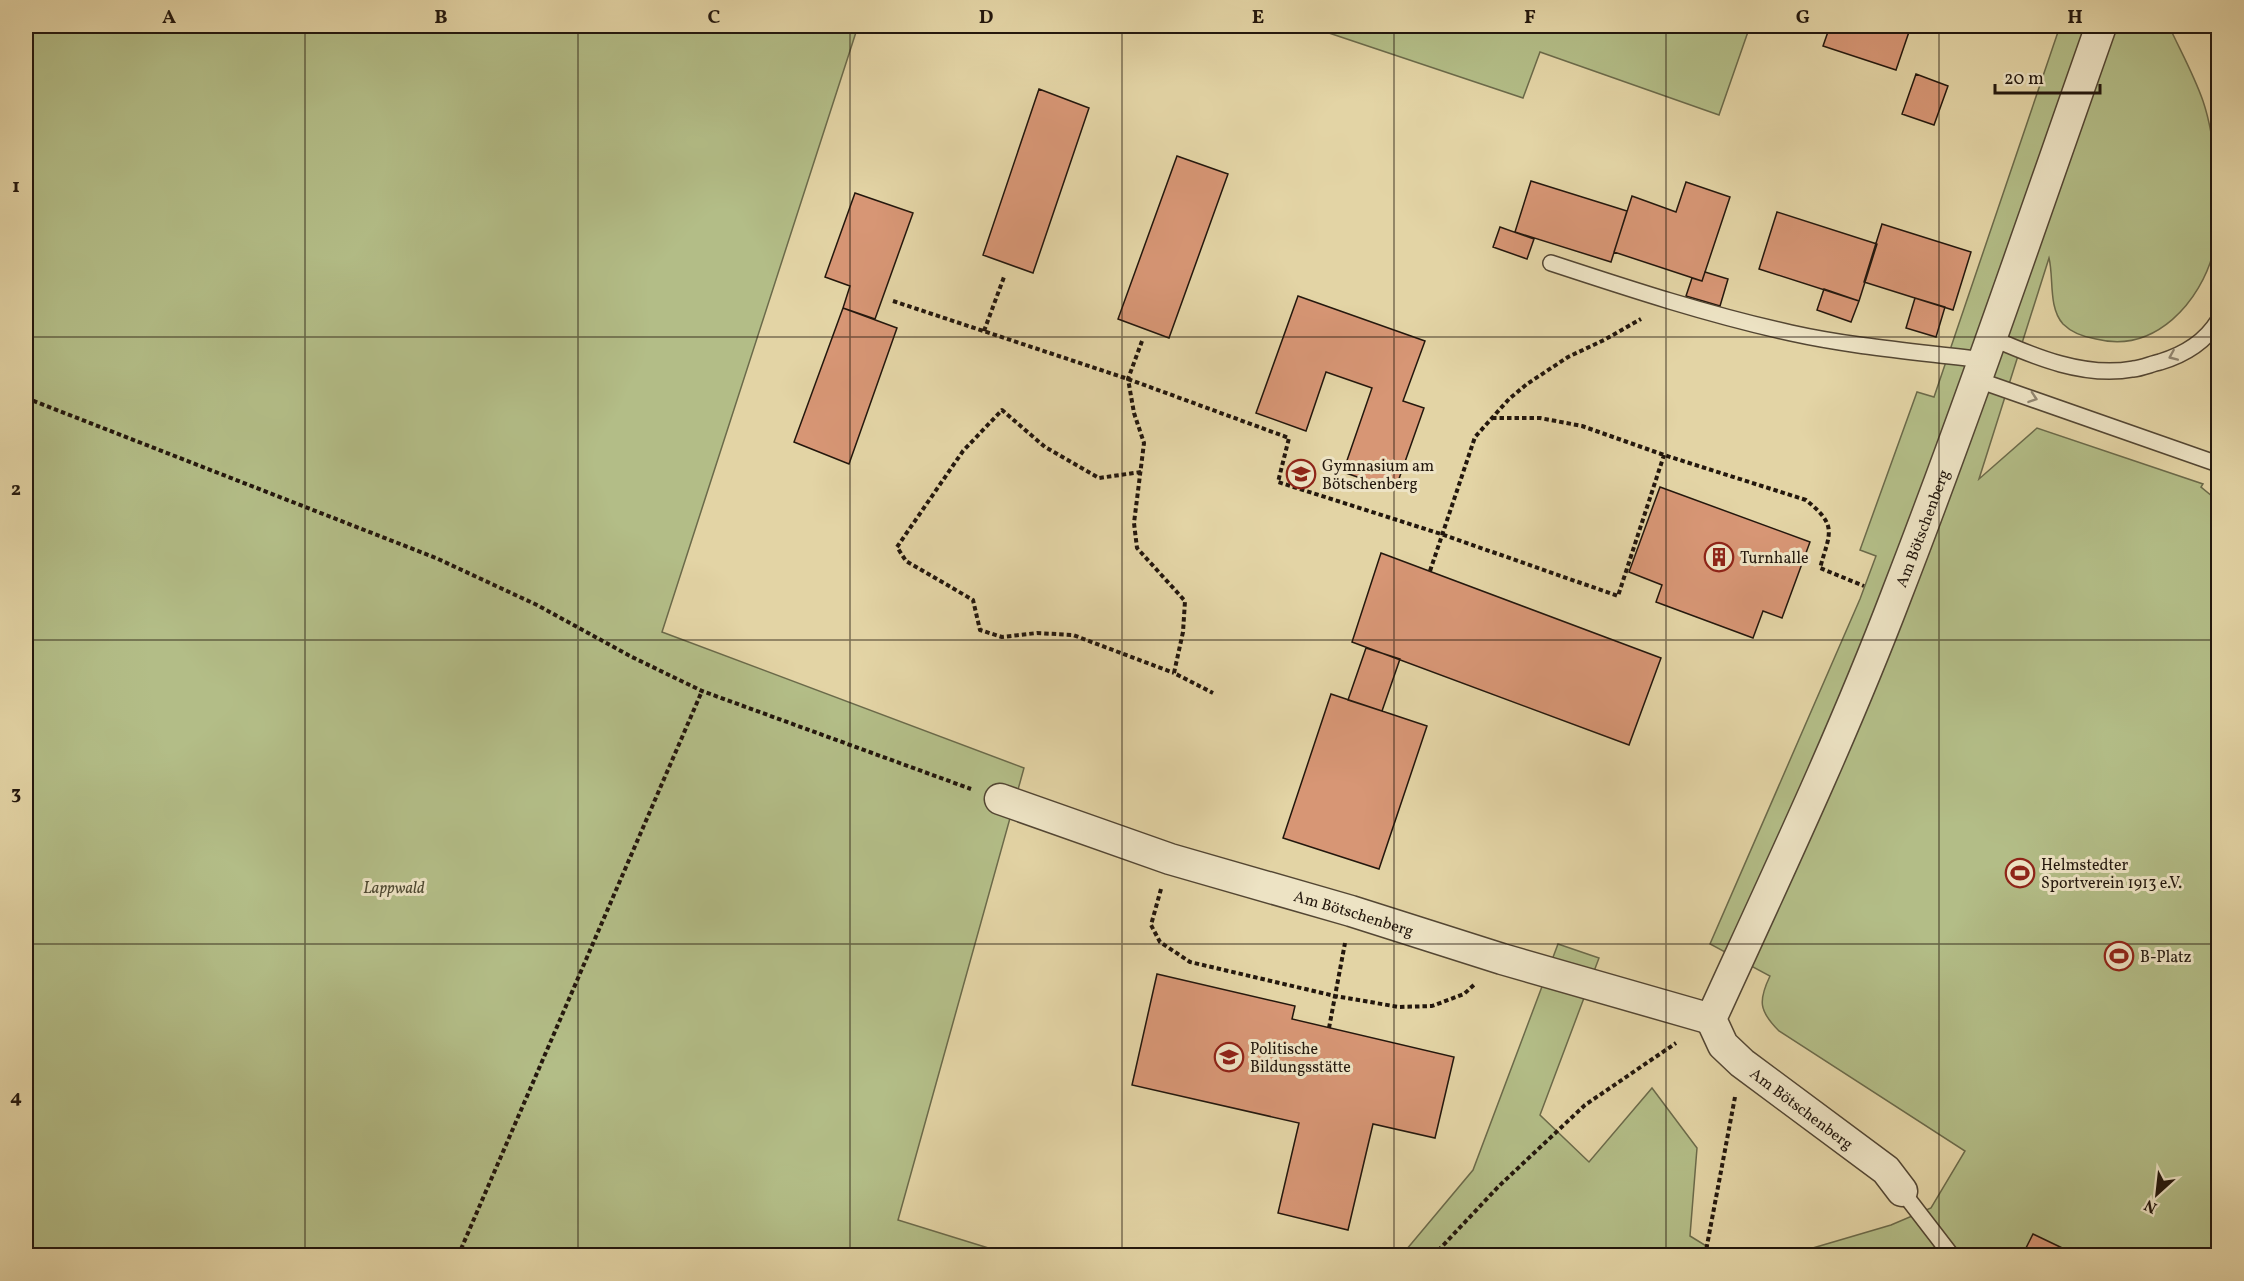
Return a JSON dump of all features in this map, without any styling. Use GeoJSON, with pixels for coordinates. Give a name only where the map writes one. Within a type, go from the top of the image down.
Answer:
{"type":"FeatureCollection","features":[{"type":"Feature","properties":{"kind":"street","name":"Am Bötschenberg"},"geometry":{"type":"LineString","coordinates":[[1902,1191],[1886,1170],[1742,1063],[1723,1046],[1711,1019],[1808,804],[1895,599],[1985,359],[2101,26]]}},
{"type":"Feature","properties":{"kind":"street","name":"Am Bötschenberg"},"geometry":{"type":"LineString","coordinates":[[1000,799],[1170,859],[1711,1019]]}},
{"type":"Feature","properties":{"kind":"lane"},"geometry":{"type":"LineString","coordinates":[[1551,263],[1670,302],[1802,335],[1846,343],[1985,359],[2039,358],[2094,370],[2132,369],[2176,357],[2210,335],[2218,321]]}},
{"type":"Feature","properties":{"kind":"lane"},"geometry":{"type":"LineString","coordinates":[[1985,359],[2218,464]]}},
{"type":"Feature","properties":{"kind":"lane"},"geometry":{"type":"LineString","coordinates":[[1902,1191],[1952,1256]]}},
{"type":"Feature","properties":{"kind":"path"},"geometry":{"type":"LineString","coordinates":[[984,331],[1004,277]]}},
{"type":"Feature","properties":{"kind":"path"},"geometry":{"type":"LineString","coordinates":[[893,301],[1128,379],[1289,438],[1278,482],[1441,534],[1618,596],[1664,455]]}},
{"type":"Feature","properties":{"kind":"path"},"geometry":{"type":"LineString","coordinates":[[1430,571],[1475,437],[1509,399],[1535,378],[1568,357],[1604,340],[1670,302]]}},
{"type":"Feature","properties":{"kind":"path"},"geometry":{"type":"LineString","coordinates":[[1142,341],[1128,379],[1134,413],[1144,443],[1134,523],[1137,548],[1185,601],[1183,632],[1174,673]]}},
{"type":"Feature","properties":{"kind":"path"},"geometry":{"type":"LineString","coordinates":[[26,398],[436,558],[537,605],[632,657],[702,691],[1000,799]]}},
{"type":"Feature","properties":{"kind":"path"},"geometry":{"type":"LineString","coordinates":[[1141,472],[1099,478],[1045,447],[1002,410],[963,451],[897,547],[906,561],[973,600],[980,630],[1002,637],[1037,633],[1073,635],[1174,673],[1213,693]]}},
{"type":"Feature","properties":{"kind":"path"},"geometry":{"type":"LineString","coordinates":[[1492,418],[1540,418],[1582,426],[1664,455],[1806,500],[1822,513],[1830,530],[1820,567],[1895,599]]}},
{"type":"Feature","properties":{"kind":"path"},"geometry":{"type":"LineString","coordinates":[[458,1256],[702,691]]}},
{"type":"Feature","properties":{"kind":"path"},"geometry":{"type":"LineString","coordinates":[[1170,859],[1151,925],[1160,942],[1190,962],[1335,996],[1399,1007],[1432,1006],[1464,994],[1502,959]]}},
{"type":"Feature","properties":{"kind":"path"},"geometry":{"type":"LineString","coordinates":[[1329,1028],[1351,911]]}},
{"type":"Feature","properties":{"kind":"path"},"geometry":{"type":"LineString","coordinates":[[1433,1256],[1499,1186],[1586,1105],[1711,1019]]}},
{"type":"Feature","properties":{"kind":"path"},"geometry":{"type":"LineString","coordinates":[[1705,1256],[1742,1063]]}},
{"type":"Feature","properties":{"kind":"green space","name":"Lappwald"},"geometry":{"type":"Polygon","coordinates":[[[26,26],[858,26],[662,632],[1024,768],[898,1220],[1011,1255],[26,1255],[26,26]]]}},
{"type":"Feature","properties":{"kind":"green space"},"geometry":{"type":"Polygon","coordinates":[[[1308,26],[1750,26],[1719,115],[1540,52],[1523,98],[1308,26]]]}},
{"type":"Feature","properties":{"kind":"green space","name":"Helmstedter Sportverein 1913 e.V."},"geometry":{"type":"Polygon","coordinates":[[[2060,26],[2169,26],[2191,72],[2207,116],[2218,196],[2217,235],[2208,269],[2187,305],[2172,320],[2156,331],[2138,339],[2117,342],[2083,336],[2063,324],[2053,301],[2049,258],[1979,479],[2037,428],[2203,484],[2201,487],[2218,501],[2218,1255],[1789,1255],[1891,1225],[1931,1208],[1965,1151],[1779,1031],[1767,1017],[1762,1005],[1770,976],[1710,944],[1860,599],[1876,556],[1860,550],[1917,392],[1934,397],[2060,26]]]}},
{"type":"Feature","properties":{"kind":"green space"},"geometry":{"type":"Polygon","coordinates":[[[1558,944],[1599,958],[1540,1115],[1589,1162],[1652,1088],[1697,1148],[1690,1236],[1721,1255],[1401,1256],[1473,1170],[1558,944]]]}},
{"type":"Feature","properties":{"kind":"building"},"geometry":{"type":"Polygon","coordinates":[[[1830,26],[1911,26],[1896,70],[1823,46],[1830,26]]]}},
{"type":"Feature","properties":{"kind":"building"},"geometry":{"type":"Polygon","coordinates":[[[1916,74],[1948,86],[1934,125],[1902,114],[1916,74]]]}},
{"type":"Feature","properties":{"kind":"building"},"geometry":{"type":"Polygon","coordinates":[[[1039,89],[1089,108],[1033,273],[983,255],[1039,89]]]}},
{"type":"Feature","properties":{"kind":"building"},"geometry":{"type":"Polygon","coordinates":[[[1177,156],[1228,174],[1169,338],[1118,319],[1177,156]]]}},
{"type":"Feature","properties":{"kind":"building"},"geometry":{"type":"Polygon","coordinates":[[[1531,181],[1627,211],[1611,262],[1515,232],[1531,181]]]}},
{"type":"Feature","properties":{"kind":"building"},"geometry":{"type":"Polygon","coordinates":[[[1686,182],[1730,197],[1702,281],[1614,252],[1632,196],[1676,212],[1686,182]]]}},
{"type":"Feature","properties":{"kind":"building"},"geometry":{"type":"Polygon","coordinates":[[[855,193],[913,213],[875,319],[843,308],[850,286],[825,277],[855,193]]]}},
{"type":"Feature","properties":{"kind":"building"},"geometry":{"type":"Polygon","coordinates":[[[1777,212],[1877,244],[1859,301],[1759,269],[1777,212]]]}},
{"type":"Feature","properties":{"kind":"building"},"geometry":{"type":"Polygon","coordinates":[[[1882,224],[1971,252],[1953,310],[1864,282],[1882,224]]]}},
{"type":"Feature","properties":{"kind":"building"},"geometry":{"type":"Polygon","coordinates":[[[1500,227],[1534,239],[1527,259],[1493,247],[1500,227]]]}},
{"type":"Feature","properties":{"kind":"building"},"geometry":{"type":"Polygon","coordinates":[[[1705,272],[1728,279],[1720,306],[1686,296],[1692,278],[1702,281],[1705,272]]]}},
{"type":"Feature","properties":{"kind":"building"},"geometry":{"type":"Polygon","coordinates":[[[1824,289],[1859,301],[1851,322],[1817,310],[1824,289]]]}},
{"type":"Feature","properties":{"kind":"building"},"geometry":{"type":"Polygon","coordinates":[[[1298,296],[1425,341],[1403,401],[1424,408],[1395,490],[1343,472],[1372,388],[1326,372],[1306,431],[1256,413],[1298,296]]]}},
{"type":"Feature","properties":{"kind":"building"},"geometry":{"type":"Polygon","coordinates":[[[1915,298],[1945,307],[1936,337],[1906,328],[1915,298]]]}},
{"type":"Feature","properties":{"kind":"building"},"geometry":{"type":"Polygon","coordinates":[[[843,308],[897,328],[849,464],[794,442],[843,308]]]}},
{"type":"Feature","properties":{"kind":"building","name":"Turnhalle"},"geometry":{"type":"Polygon","coordinates":[[[1660,487],[1810,542],[1782,618],[1763,611],[1753,638],[1656,602],[1662,585],[1629,572],[1660,487]]]}},
{"type":"Feature","properties":{"kind":"building"},"geometry":{"type":"Polygon","coordinates":[[[1381,553],[1661,658],[1629,745],[1352,642],[1381,553]]]}},
{"type":"Feature","properties":{"kind":"building"},"geometry":{"type":"Polygon","coordinates":[[[1366,648],[1400,659],[1382,711],[1348,700],[1366,648]]]}},
{"type":"Feature","properties":{"kind":"building"},"geometry":{"type":"Polygon","coordinates":[[[1331,694],[1427,726],[1379,869],[1283,838],[1331,694]]]}},
{"type":"Feature","properties":{"kind":"building","name":"Politische Bildungsstätte"},"geometry":{"type":"Polygon","coordinates":[[[1157,974],[1295,1006],[1292,1019],[1454,1057],[1435,1138],[1373,1124],[1348,1230],[1278,1213],[1299,1123],[1132,1085],[1157,974]]]}},
{"type":"Feature","properties":{"kind":"building"},"geometry":{"type":"Polygon","coordinates":[[[2033,1234],[2079,1256],[2022,1256],[2033,1234]]]}},
{"type":"Feature","properties":{"kind":"place","name":"Gymnasium am Bötschenberg"},"geometry":{"type":"Point","coordinates":[1301,474]}},
{"type":"Feature","properties":{"kind":"place","name":"Turnhalle"},"geometry":{"type":"Point","coordinates":[1719,557]}},
{"type":"Feature","properties":{"kind":"place","name":"Helmstedter Sportverein 1913 e.V."},"geometry":{"type":"Point","coordinates":[2020,873]}},
{"type":"Feature","properties":{"kind":"place","name":"B-Platz"},"geometry":{"type":"Point","coordinates":[2119,956]}},
{"type":"Feature","properties":{"kind":"place","name":"Politische Bildungsstätte"},"geometry":{"type":"Point","coordinates":[1229,1057]}}]}
